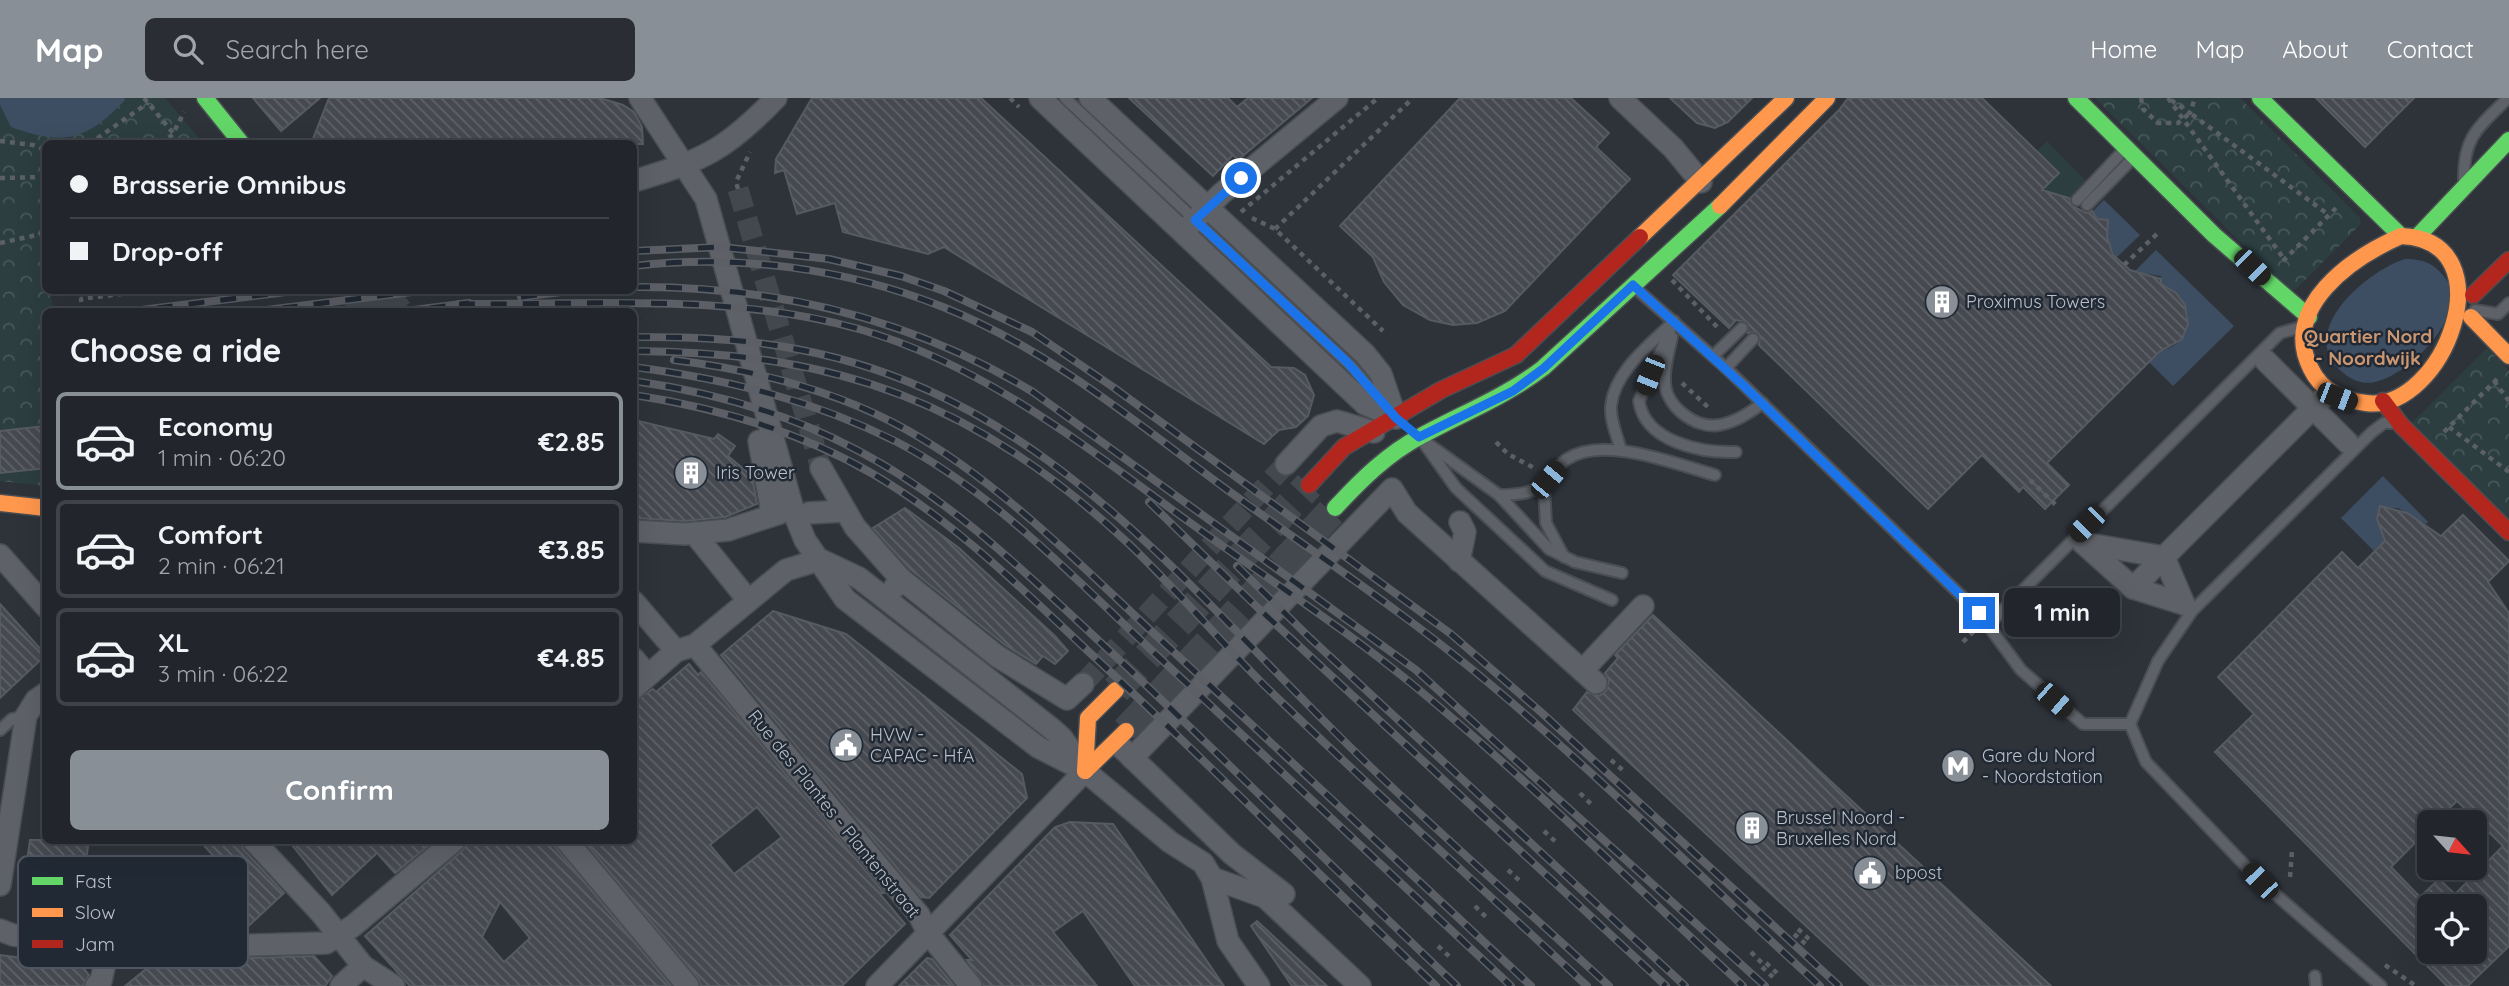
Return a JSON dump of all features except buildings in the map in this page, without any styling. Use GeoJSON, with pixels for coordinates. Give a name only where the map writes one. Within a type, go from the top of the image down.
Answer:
{"type":"FeatureCollection","features":[{"type":"Feature","properties":{"kind":"street"},"geometry":{"type":"LineString","coordinates":[[640,98],[705,199],[791,502],[805,540],[819,560],[859,578],[1052,729],[1062,738],[1085,771],[1170,842],[1203,863],[1212,878],[1228,941],[1259,986]]}},
{"type":"Feature","properties":{"kind":"street"},"geometry":{"type":"LineString","coordinates":[[637,180],[685,165],[712,153],[744,132],[776,98]]}},
{"type":"Feature","properties":{"kind":"street"},"geometry":{"type":"LineString","coordinates":[[1040,98],[1364,354],[1381,374],[1396,418]]}},
{"type":"Feature","properties":{"kind":"street"},"geometry":{"type":"LineString","coordinates":[[1090,98],[1195,220],[1365,404],[1396,418],[1419,437]]}},
{"type":"Feature","properties":{"kind":"street"},"geometry":{"type":"LineString","coordinates":[[1195,220],[1338,98]]}},
{"type":"Feature","properties":{"kind":"street"},"geometry":{"type":"LineString","coordinates":[[1620,98],[1673,148],[1701,182]]}},
{"type":"Feature","properties":{"kind":"street"},"geometry":{"type":"LineString","coordinates":[[1335,508],[1371,470],[1419,437],[1513,391],[1544,368],[1701,182],[1786,98]]}},
{"type":"Feature","properties":{"kind":"street"},"geometry":{"type":"LineString","coordinates":[[1308,485],[1344,447],[1374,432],[1441,390],[1516,355],[1621,275],[1709,217],[1827,98]]}},
{"type":"Feature","properties":{"kind":"street"},"geometry":{"type":"LineString","coordinates":[[2076,98],[2214,235],[2307,321]]}},
{"type":"Feature","properties":{"kind":"street"},"geometry":{"type":"LineString","coordinates":[[2260,98],[2409,236],[2437,243],[2461,261],[2469,275],[2472,307],[2509,356]]}},
{"type":"Feature","properties":{"kind":"street"},"geometry":{"type":"LineString","coordinates":[[199,102],[238,140]]}},
{"type":"Feature","properties":{"kind":"street"},"geometry":{"type":"LineString","coordinates":[[2509,140],[2409,236],[2372,248],[2346,266],[2325,289],[2307,321],[2304,347],[2308,363],[2325,388],[2352,403],[2379,402],[2415,386],[2443,363],[2472,307],[2509,260]]}},
{"type":"Feature","properties":{"kind":"street"},"geometry":{"type":"LineString","coordinates":[[2265,360],[2316,405],[2348,443]]}},
{"type":"Feature","properties":{"kind":"street"},"geometry":{"type":"LineString","coordinates":[[2379,402],[2509,532]]}},
{"type":"Feature","properties":{"kind":"street"},"geometry":{"type":"LineString","coordinates":[[2133,587],[2316,405]]}},
{"type":"Feature","properties":{"kind":"street"},"geometry":{"type":"LineString","coordinates":[[1286,464],[1321,426],[1337,421],[1374,432]]}},
{"type":"Feature","properties":{"kind":"street"},"geometry":{"type":"LineString","coordinates":[[637,531],[694,533],[728,530],[776,513],[759,441]]}},
{"type":"Feature","properties":{"kind":"street"},"geometry":{"type":"LineString","coordinates":[[821,468],[845,511],[895,587],[997,656],[1067,699],[1083,684]]}},
{"type":"Feature","properties":{"kind":"street"},"geometry":{"type":"LineString","coordinates":[[1122,788],[1137,762],[1392,489],[1407,513],[1589,677],[1643,606]]}},
{"type":"Feature","properties":{"kind":"street"},"geometry":{"type":"LineString","coordinates":[[0,503],[42,508]]}},
{"type":"Feature","properties":{"kind":"street"},"geometry":{"type":"LineString","coordinates":[[809,513],[845,511]]}},
{"type":"Feature","properties":{"kind":"street"},"geometry":{"type":"LineString","coordinates":[[1459,561],[1465,532],[1460,522]]}},
{"type":"Feature","properties":{"kind":"street"},"geometry":{"type":"LineString","coordinates":[[694,533],[744,595]]}},
{"type":"Feature","properties":{"kind":"street"},"geometry":{"type":"LineString","coordinates":[[2083,543],[2164,557],[2184,604],[2133,587],[2083,543]]}},
{"type":"Feature","properties":{"kind":"street"},"geometry":{"type":"LineString","coordinates":[[0,555],[42,602]]}},
{"type":"Feature","properties":{"kind":"street"},"geometry":{"type":"LineString","coordinates":[[637,672],[685,648],[786,570],[819,560]]}},
{"type":"Feature","properties":{"kind":"street","name":"Rue des Plantes - Plantenstraat"},"geometry":{"type":"LineString","coordinates":[[637,605],[685,648],[919,915],[928,933],[971,986]]}},
{"type":"Feature","properties":{"kind":"street"},"geometry":{"type":"LineString","coordinates":[[1027,703],[1042,684]]}},
{"type":"Feature","properties":{"kind":"street"},"geometry":{"type":"LineString","coordinates":[[1085,771],[1088,718],[1116,690]]}},
{"type":"Feature","properties":{"kind":"street"},"geometry":{"type":"LineString","coordinates":[[0,885],[26,716],[42,696]]}},
{"type":"Feature","properties":{"kind":"street"},"geometry":{"type":"LineString","coordinates":[[877,986],[1121,736],[1137,762],[1231,854],[1284,894]]}},
{"type":"Feature","properties":{"kind":"street"},"geometry":{"type":"LineString","coordinates":[[257,844],[363,966],[394,986]]}},
{"type":"Feature","properties":{"kind":"street"},"geometry":{"type":"LineString","coordinates":[[248,945],[326,943],[450,844]]}},
{"type":"Feature","properties":{"kind":"street"},"geometry":{"type":"LineString","coordinates":[[569,844],[688,986]]}},
{"type":"Feature","properties":{"kind":"street"},"geometry":{"type":"LineString","coordinates":[[1212,878],[1265,897],[1360,986]]}},
{"type":"Feature","properties":{"kind":"street"},"geometry":{"type":"LineString","coordinates":[[0,930],[18,936]]}},
{"type":"Feature","properties":{"kind":"street"},"geometry":{"type":"LineString","coordinates":[[341,986],[363,966]]}},
{"type":"Feature","properties":{"kind":"street"},"geometry":{"type":"LineString","coordinates":[[96,986],[101,981],[104,968]]}},
{"type":"Feature","properties":{"kind":"lane"},"geometry":{"type":"LineString","coordinates":[[1065,98],[1195,220]]}},
{"type":"Feature","properties":{"kind":"lane"},"geometry":{"type":"LineString","coordinates":[[2464,185],[2466,148],[2471,135],[2508,98]]}},
{"type":"Feature","properties":{"kind":"lane"},"geometry":{"type":"LineString","coordinates":[[2082,203],[2130,153]]}},
{"type":"Feature","properties":{"kind":"lane"},"geometry":{"type":"LineString","coordinates":[[1621,275],[1763,403],[1989,624],[2021,670],[2054,700],[2083,724],[2130,724]]}},
{"type":"Feature","properties":{"kind":"lane"},"geometry":{"type":"LineString","coordinates":[[2472,307],[2498,314],[2509,303]]}},
{"type":"Feature","properties":{"kind":"lane"},"geometry":{"type":"LineString","coordinates":[[1674,321],[1665,381],[1668,399],[1675,408],[1716,426],[1739,419],[1763,403]]}},
{"type":"Feature","properties":{"kind":"lane"},"geometry":{"type":"LineString","coordinates":[[1621,450],[1611,406],[1619,382],[1639,355],[1674,321]]}},
{"type":"Feature","properties":{"kind":"lane"},"geometry":{"type":"LineString","coordinates":[[1674,321],[1639,401],[1642,415],[1653,430],[1700,450],[1736,452]]}},
{"type":"Feature","properties":{"kind":"lane"},"geometry":{"type":"LineString","coordinates":[[1989,624],[2280,333],[2307,321]]}},
{"type":"Feature","properties":{"kind":"lane"},"geometry":{"type":"LineString","coordinates":[[1713,356],[1742,328]]}},
{"type":"Feature","properties":{"kind":"lane"},"geometry":{"type":"LineString","coordinates":[[1726,368],[1753,339]]}},
{"type":"Feature","properties":{"kind":"lane"},"geometry":{"type":"LineString","coordinates":[[2377,427],[2379,402]]}},
{"type":"Feature","properties":{"kind":"lane"},"geometry":{"type":"LineString","coordinates":[[2381,986],[2260,881],[2155,772],[2146,762],[2130,724],[2158,661],[2192,611],[2377,427],[2384,423],[2402,425]]}},
{"type":"Feature","properties":{"kind":"lane"},"geometry":{"type":"LineString","coordinates":[[1419,437],[1499,495],[1549,549],[1622,573]]}},
{"type":"Feature","properties":{"kind":"lane"},"geometry":{"type":"LineString","coordinates":[[1419,437],[1456,488],[1545,571],[1612,600]]}},
{"type":"Feature","properties":{"kind":"lane"},"geometry":{"type":"LineString","coordinates":[[1499,495],[1524,495],[1544,486],[1565,460],[1581,453],[1621,450],[1714,475]]}},
{"type":"Feature","properties":{"kind":"lane"},"geometry":{"type":"LineString","coordinates":[[1544,486],[1546,523],[1564,556]]}},
{"type":"Feature","properties":{"kind":"lane"},"geometry":{"type":"LineString","coordinates":[[0,730],[12,719],[26,716]]}},
{"type":"Feature","properties":{"kind":"path"},"geometry":{"type":"LineString","coordinates":[[144,98],[173,134]]}},
{"type":"Feature","properties":{"kind":"path"},"geometry":{"type":"LineString","coordinates":[[1231,222],[1378,98]]}},
{"type":"Feature","properties":{"kind":"path"},"geometry":{"type":"LineString","coordinates":[[1275,229],[1413,98]]}},
{"type":"Feature","properties":{"kind":"path"},"geometry":{"type":"LineString","coordinates":[[2141,98],[2143,109],[2158,123],[2168,125],[2183,121],[2190,113],[2195,98]]}},
{"type":"Feature","properties":{"kind":"path"},"geometry":{"type":"LineString","coordinates":[[2168,98],[2284,259]]}},
{"type":"Feature","properties":{"kind":"path"},"geometry":{"type":"LineString","coordinates":[[2168,98],[2329,215],[2278,266]]}},
{"type":"Feature","properties":{"kind":"path"},"geometry":{"type":"LineString","coordinates":[[165,140],[173,134],[180,115],[199,102]]}},
{"type":"Feature","properties":{"kind":"path"},"geometry":{"type":"LineString","coordinates":[[95,140],[148,103]]}},
{"type":"Feature","properties":{"kind":"path"},"geometry":{"type":"LineString","coordinates":[[0,141],[42,148]]}},
{"type":"Feature","properties":{"kind":"path"},"geometry":{"type":"LineString","coordinates":[[738,190],[736,182],[752,144]]}},
{"type":"Feature","properties":{"kind":"path"},"geometry":{"type":"LineString","coordinates":[[0,178],[42,177]]}},
{"type":"Feature","properties":{"kind":"path"},"geometry":{"type":"LineString","coordinates":[[1241,212],[1275,229],[1383,331]]}},
{"type":"Feature","properties":{"kind":"path"},"geometry":{"type":"LineString","coordinates":[[2124,265],[2158,233]]}},
{"type":"Feature","properties":{"kind":"path"},"geometry":{"type":"LineString","coordinates":[[0,243],[42,234]]}},
{"type":"Feature","properties":{"kind":"path"},"geometry":{"type":"LineString","coordinates":[[1670,277],[1720,329]]}},
{"type":"Feature","properties":{"kind":"path"},"geometry":{"type":"LineString","coordinates":[[82,308],[81,299],[122,294]]}},
{"type":"Feature","properties":{"kind":"path"},"geometry":{"type":"LineString","coordinates":[[1675,377],[1712,411]]}},
{"type":"Feature","properties":{"kind":"path"},"geometry":{"type":"LineString","coordinates":[[2435,441],[2494,381],[2509,401]]}},
{"type":"Feature","properties":{"kind":"path"},"geometry":{"type":"LineString","coordinates":[[2449,427],[2509,472]]}},
{"type":"Feature","properties":{"kind":"path"},"geometry":{"type":"LineString","coordinates":[[1496,442],[1508,454],[1536,470]]}},
{"type":"Feature","properties":{"kind":"path"},"geometry":{"type":"LineString","coordinates":[[2030,480],[2056,505]]}},
{"type":"Feature","properties":{"kind":"path"},"geometry":{"type":"LineString","coordinates":[[1963,642],[1977,628]]}},
{"type":"Feature","properties":{"kind":"path"},"geometry":{"type":"LineString","coordinates":[[1611,760],[1625,772]]}},
{"type":"Feature","properties":{"kind":"path"},"geometry":{"type":"LineString","coordinates":[[1580,793],[1593,806]]}},
{"type":"Feature","properties":{"kind":"path"},"geometry":{"type":"LineString","coordinates":[[1544,831],[1558,844]]}},
{"type":"Feature","properties":{"kind":"path"},"geometry":{"type":"LineString","coordinates":[[2290,877],[2292,851]]}},
{"type":"Feature","properties":{"kind":"path"},"geometry":{"type":"LineString","coordinates":[[1508,870],[1522,883]]}},
{"type":"Feature","properties":{"kind":"path"},"geometry":{"type":"LineString","coordinates":[[1475,906],[1488,919]]}},
{"type":"Feature","properties":{"kind":"path"},"geometry":{"type":"LineString","coordinates":[[1796,931],[1810,944]]}},
{"type":"Feature","properties":{"kind":"path"},"geometry":{"type":"LineString","coordinates":[[1438,946],[1451,958]]}},
{"type":"Feature","properties":{"kind":"path"},"geometry":{"type":"LineString","coordinates":[[1751,952],[1778,978]]}},
{"type":"Feature","properties":{"kind":"path"},"geometry":{"type":"LineString","coordinates":[[2385,965],[2416,986]]}},
{"type":"Feature","properties":{"kind":"green space"},"geometry":{"type":"Polygon","coordinates":[[[0,98],[165,98],[200,140],[42,140],[42,294],[74,294],[51,296],[53,308],[42,308],[42,486],[0,481],[0,98]]]}},
{"type":"Feature","properties":{"kind":"green space"},"geometry":{"type":"Polygon","coordinates":[[[2095,98],[2240,98],[2360,218],[2361,224],[2296,289],[2290,291],[2095,98]]]}},
{"type":"Feature","properties":{"kind":"green space"},"geometry":{"type":"Polygon","coordinates":[[[2047,141],[2086,181],[2070,198],[2015,218],[2058,174],[2036,152],[2047,141]]]}},
{"type":"Feature","properties":{"kind":"green space"},"geometry":{"type":"Polygon","coordinates":[[[2487,348],[2509,371],[2509,523],[2410,425],[2487,348]]]}},
{"type":"Feature","properties":{"kind":"water"},"geometry":{"type":"Polygon","coordinates":[[[0,98],[125,100],[86,132],[60,138],[11,127],[0,105],[0,98]]]}},
{"type":"Feature","properties":{"kind":"water"},"geometry":{"type":"Polygon","coordinates":[[[2104,200],[2140,235],[2116,258],[2093,211],[2104,200]]]}},
{"type":"Feature","properties":{"kind":"water"},"geometry":{"type":"Polygon","coordinates":[[[2156,250],[2234,326],[2173,386],[2148,361],[2154,352],[2168,349],[2179,342],[2188,322],[2187,311],[2182,301],[2172,292],[2159,286],[2161,276],[2134,272],[2156,250]]]}},
{"type":"Feature","properties":{"kind":"water"},"geometry":{"type":"Polygon","coordinates":[[[2405,259],[2428,263],[2439,271],[2449,286],[2451,302],[2446,320],[2436,337],[2406,366],[2375,382],[2357,381],[2341,371],[2329,355],[2327,338],[2331,321],[2356,289],[2389,266],[2405,259]]]}},
{"type":"Feature","properties":{"kind":"water"},"geometry":{"type":"Polygon","coordinates":[[[2383,476],[2428,522],[2426,524],[2398,508],[2379,509],[2377,519],[2386,540],[2374,551],[2341,518],[2383,476]]]}},
{"type":"Feature","properties":{"kind":"tunnel"},"geometry":{"type":"LineString","coordinates":[[738,189],[821,468]]}},
{"type":"Feature","properties":{"kind":"tunnel"},"geometry":{"type":"LineString","coordinates":[[355,294],[367,308]]}},
{"type":"Feature","properties":{"kind":"tunnel"},"geometry":{"type":"LineString","coordinates":[[384,294],[395,308]]}},
{"type":"Feature","properties":{"kind":"tunnel"},"geometry":{"type":"LineString","coordinates":[[1083,684],[1286,464]]}},
{"type":"Feature","properties":{"kind":"tunnel"},"geometry":{"type":"LineString","coordinates":[[1116,690],[1309,485]]}},
{"type":"Feature","properties":{"kind":"tunnel"},"geometry":{"type":"LineString","coordinates":[[1126,731],[1335,508]]}},
{"type":"Feature","properties":{"kind":"railway"},"geometry":{"type":"LineString","coordinates":[[637,251],[721,247],[829,259],[901,276],[944,291],[1032,332],[1113,387],[1451,634],[1542,713],[1839,986]]}},
{"type":"Feature","properties":{"kind":"railway"},"geometry":{"type":"LineString","coordinates":[[637,266],[752,263],[791,267],[868,282],[943,307],[982,324],[1055,365],[1125,413],[1464,663],[1579,762],[1820,986]]}},
{"type":"Feature","properties":{"kind":"railway"},"geometry":{"type":"LineString","coordinates":[[637,287],[739,293],[791,300],[841,311],[939,344],[1033,392],[1416,670],[1765,986]]}},
{"type":"Feature","properties":{"kind":"railway"},"geometry":{"type":"LineString","coordinates":[[157,308],[270,294]]}},
{"type":"Feature","properties":{"kind":"railway"},"geometry":{"type":"LineString","coordinates":[[282,308],[396,294]]}},
{"type":"Feature","properties":{"kind":"railway"},"geometry":{"type":"LineString","coordinates":[[521,297],[545,294]]}},
{"type":"Feature","properties":{"kind":"railway"},"geometry":{"type":"LineString","coordinates":[[430,308],[469,303]]}},
{"type":"Feature","properties":{"kind":"railway"},"geometry":{"type":"LineString","coordinates":[[459,304],[660,303],[761,310],[859,329],[905,344],[990,385],[1070,435],[1385,662],[1539,795],[1743,986]]}},
{"type":"Feature","properties":{"kind":"railway"},"geometry":{"type":"LineString","coordinates":[[637,337],[761,343],[866,366],[944,398],[1015,438],[1082,486],[1144,540],[1394,789],[1609,986]]}},
{"type":"Feature","properties":{"kind":"railway"},"geometry":{"type":"LineString","coordinates":[[637,351],[708,354],[776,362],[840,375],[901,395],[960,421],[1017,454],[1073,495],[1129,544],[1265,686],[1587,986]]}},
{"type":"Feature","properties":{"kind":"railway"},"geometry":{"type":"LineString","coordinates":[[674,360],[764,376],[852,404],[907,430],[976,475],[1041,528],[1531,986]]}},
{"type":"Feature","properties":{"kind":"railway"},"geometry":{"type":"LineString","coordinates":[[637,367],[735,385],[833,414],[897,442],[966,485],[1060,563],[1511,986]]}},
{"type":"Feature","properties":{"kind":"railway"},"geometry":{"type":"LineString","coordinates":[[637,382],[747,405],[802,424],[855,449],[922,489],[983,536],[1042,588],[1457,986]]}},
{"type":"Feature","properties":{"kind":"railway"},"geometry":{"type":"LineString","coordinates":[[637,395],[727,414],[816,445],[873,474],[932,513],[1038,604],[1436,986]]}},
{"type":"Feature","properties":{"kind":"railway"},"geometry":{"type":"LineString","coordinates":[[1149,502],[1257,607],[1666,986]]}},
{"type":"Feature","properties":{"kind":"railway"},"geometry":{"type":"LineString","coordinates":[[1237,566],[1310,638],[1685,986]]}},
{"type":"Feature","properties":{"kind":"traffic: fast"},"geometry":{"type":"LineString","coordinates":[[205,98],[239,140]]}},
{"type":"Feature","properties":{"kind":"traffic: fast"},"geometry":{"type":"LineString","coordinates":[[2076,98],[2214,235],[2309,317]]}},
{"type":"Feature","properties":{"kind":"traffic: fast"},"geometry":{"type":"LineString","coordinates":[[2260,98],[2401,236]]}},
{"type":"Feature","properties":{"kind":"traffic: fast"},"geometry":{"type":"LineString","coordinates":[[2417,237],[2509,140]]}},
{"type":"Feature","properties":{"kind":"traffic: fast"},"geometry":{"type":"LineString","coordinates":[[1335,508],[1397,451],[1499,396],[1543,368],[1720,206]]}},
{"type":"Feature","properties":{"kind":"traffic: slow"},"geometry":{"type":"LineString","coordinates":[[1640,237],[1786,98]]}},
{"type":"Feature","properties":{"kind":"traffic: slow"},"geometry":{"type":"LineString","coordinates":[[1720,206],[1827,98]]}},
{"type":"Feature","properties":{"kind":"traffic: slow"},"geometry":{"type":"LineString","coordinates":[[2401,236],[2434,245],[2452,265],[2458,293],[2453,325],[2440,356],[2420,382],[2394,399],[2366,403],[2349,400],[2327,389],[2311,369],[2304,346],[2305,325],[2313,305],[2326,287],[2343,271],[2362,257],[2401,236]]}},
{"type":"Feature","properties":{"kind":"traffic: slow"},"geometry":{"type":"LineString","coordinates":[[2471,317],[2509,356]]}},
{"type":"Feature","properties":{"kind":"traffic: slow"},"geometry":{"type":"LineString","coordinates":[[0,503],[42,508]]}},
{"type":"Feature","properties":{"kind":"traffic: slow"},"geometry":{"type":"LineString","coordinates":[[1085,771],[1088,718],[1116,690]]}},
{"type":"Feature","properties":{"kind":"traffic: slow"},"geometry":{"type":"LineString","coordinates":[[1085,771],[1126,731]]}},
{"type":"Feature","properties":{"kind":"traffic: jam"},"geometry":{"type":"LineString","coordinates":[[1309,485],[1344,447],[1441,390],[1516,355],[1640,237]]}},
{"type":"Feature","properties":{"kind":"traffic: jam"},"geometry":{"type":"LineString","coordinates":[[2473,295],[2509,260]]}},
{"type":"Feature","properties":{"kind":"traffic: jam"},"geometry":{"type":"LineString","coordinates":[[2383,401],[2401,425],[2509,532]]}},
{"type":"Feature","properties":{"kind":"place","name":"Proximus Towers"},"geometry":{"type":"Point","coordinates":[1942,302]}},
{"type":"Feature","properties":{"kind":"place","name":"Iris Tower"},"geometry":{"type":"Point","coordinates":[691,473]}},
{"type":"Feature","properties":{"kind":"place","name":"HVW - CAPAC - HfA"},"geometry":{"type":"Point","coordinates":[846,745]}},
{"type":"Feature","properties":{"kind":"place","name":"Gare du Nord - Noordstation"},"geometry":{"type":"Point","coordinates":[1958,766]}},
{"type":"Feature","properties":{"kind":"place","name":"Brussel Noord - Bruxelles Nord"},"geometry":{"type":"Point","coordinates":[1752,828]}},
{"type":"Feature","properties":{"kind":"place","name":"bpost"},"geometry":{"type":"Point","coordinates":[1870,873]}},
{"type":"Feature","properties":{"kind":"district","name":"Quartier Nord - Noordwijk"},"geometry":{"type":"Point","coordinates":[2368,347]}},
{"type":"Feature","properties":{"kind":"route"},"geometry":{"type":"LineString","coordinates":[[1241,178],[1195,220],[1347,362],[1396,418],[1419,437],[1513,391],[1544,368],[1604,309],[1633,285],[1744,386],[1979,613]]}}]}
